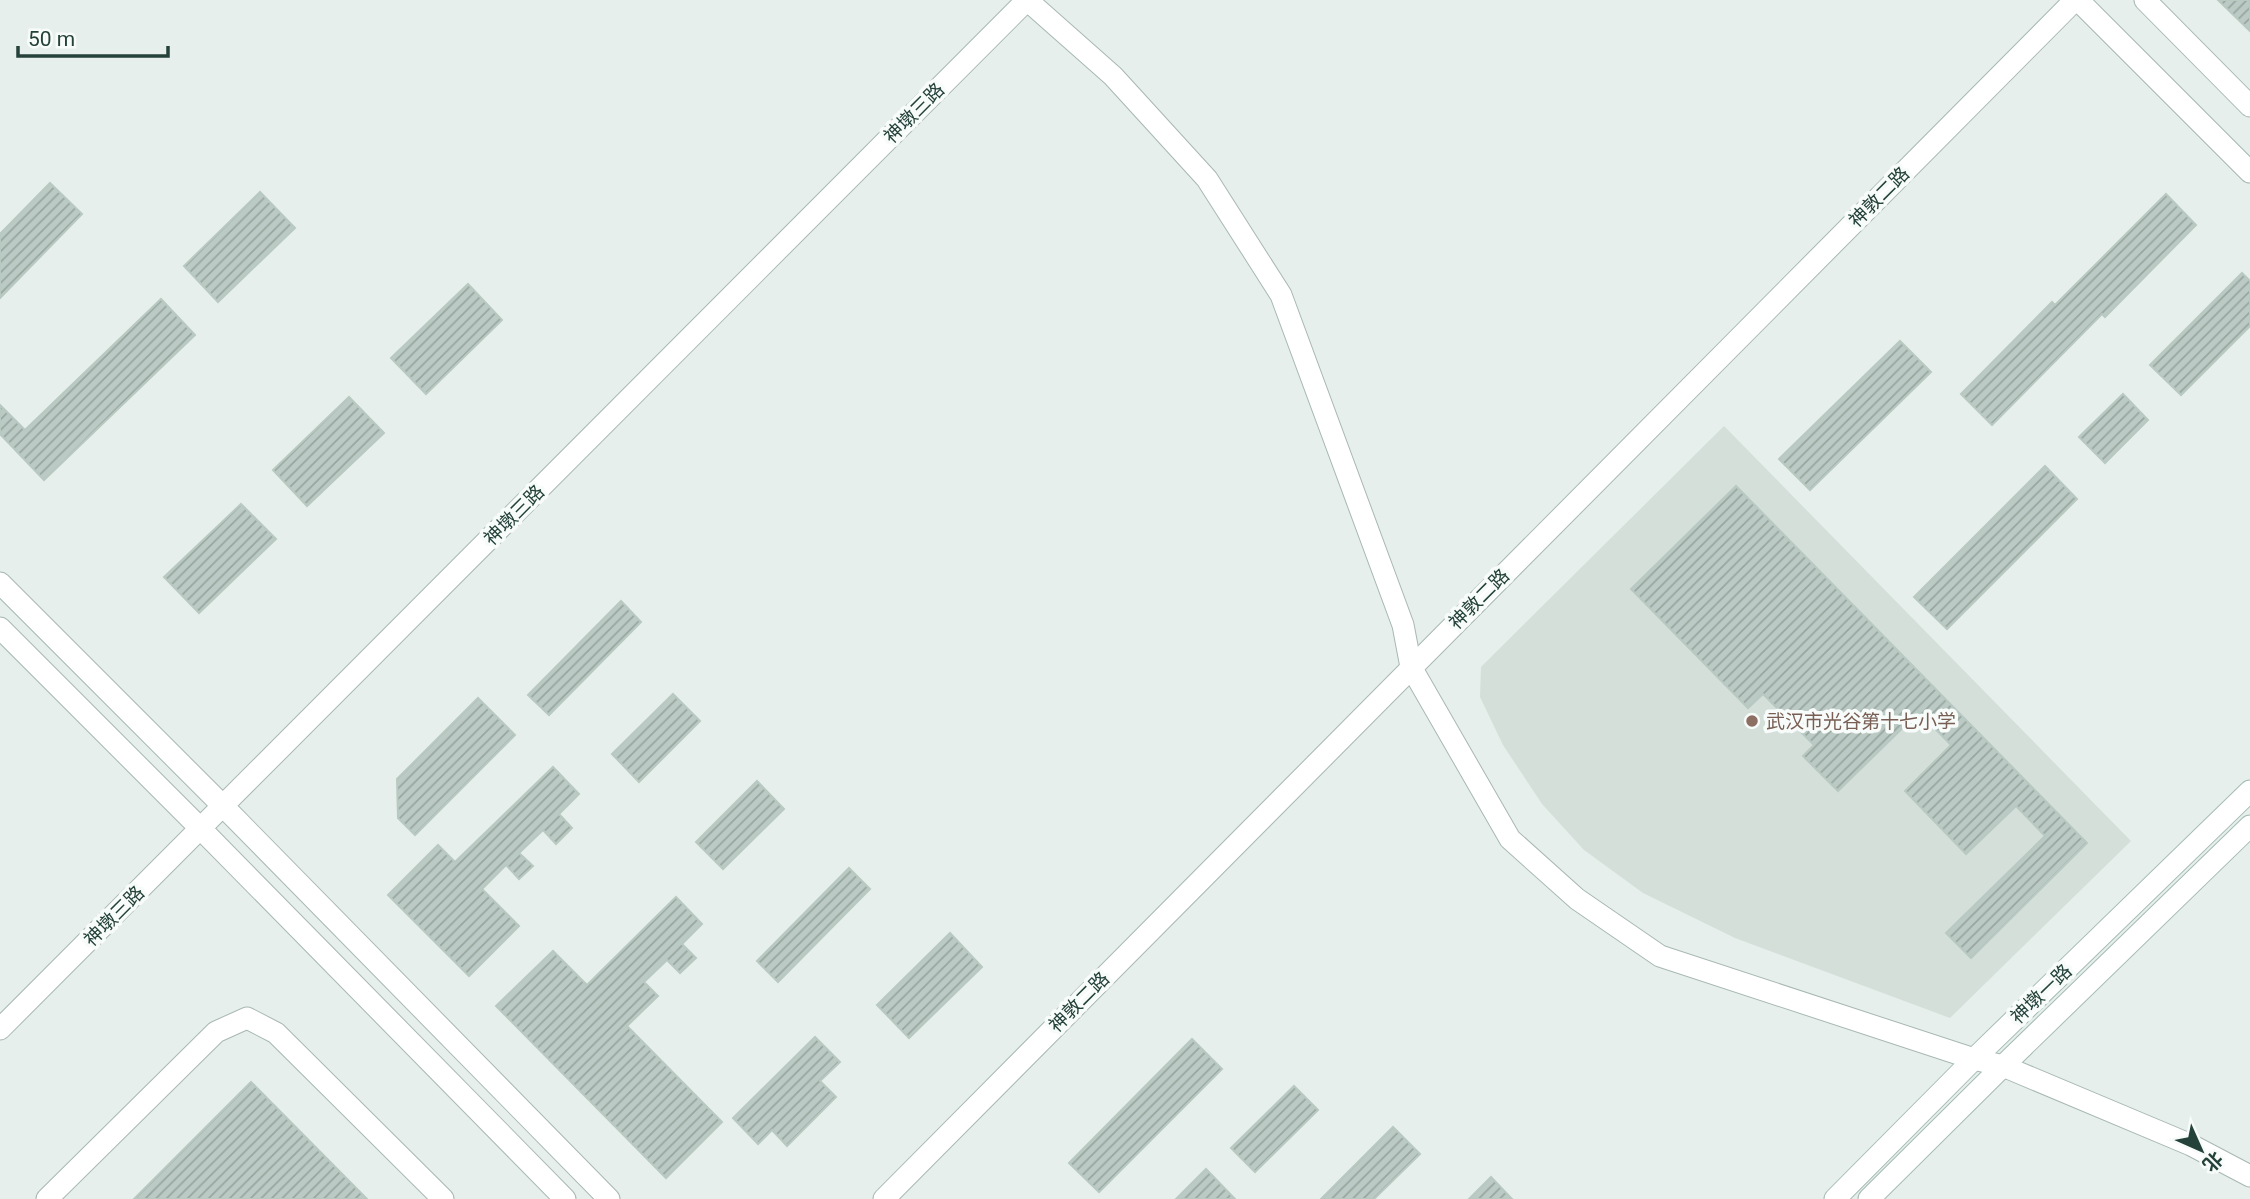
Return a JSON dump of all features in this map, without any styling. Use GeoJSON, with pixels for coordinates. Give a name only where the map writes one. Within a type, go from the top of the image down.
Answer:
{"type":"FeatureCollection","features":[{"type":"Feature","properties":{"kind":"street"},"geometry":{"type":"LineString","coordinates":[[1027,0],[1113,76],[1207,179],[1281,295],[1403,625],[1411,667],[1510,839],[1577,899],[1660,956],[1974,1059],[2003,1066],[2191,1145],[2250,1175]]}},
{"type":"Feature","properties":{"kind":"street","name":"神墩三路"},"geometry":{"type":"LineString","coordinates":[[0,1029],[1027,0]]}},
{"type":"Feature","properties":{"kind":"street"},"geometry":{"type":"LineString","coordinates":[[2076,0],[2250,172]]}},
{"type":"Feature","properties":{"kind":"street","name":"神敦二路"},"geometry":{"type":"LineString","coordinates":[[884,1199],[2076,0]]}},
{"type":"Feature","properties":{"kind":"street"},"geometry":{"type":"LineString","coordinates":[[2146,0],[2250,106]]}},
{"type":"Feature","properties":{"kind":"street"},"geometry":{"type":"LineString","coordinates":[[0,583],[609,1199]]}},
{"type":"Feature","properties":{"kind":"street"},"geometry":{"type":"LineString","coordinates":[[0,628],[565,1199]]}},
{"type":"Feature","properties":{"kind":"street","name":"神墩一路"},"geometry":{"type":"LineString","coordinates":[[1835,1199],[1974,1059],[2250,791]]}},
{"type":"Feature","properties":{"kind":"street","name":"神墩一路"},"geometry":{"type":"LineString","coordinates":[[1870,1199],[2250,826]]}},
{"type":"Feature","properties":{"kind":"street"},"geometry":{"type":"LineString","coordinates":[[47,1199],[216,1032],[247,1017],[276,1033],[443,1199]]}},
{"type":"Feature","properties":{"kind":"shaded area","name":"武汉市光谷第十七小学"},"geometry":{"type":"Polygon","coordinates":[[[1724,426],[2131,841],[1950,1018],[1735,938],[1643,893],[1584,850],[1542,804],[1503,745],[1480,697],[1481,667],[1724,426]]]}},
{"type":"Feature","properties":{"kind":"building"},"geometry":{"type":"Polygon","coordinates":[[[2218,0],[2250,0],[2250,31],[2218,0]]]}},
{"type":"Feature","properties":{"kind":"building"},"geometry":{"type":"Polygon","coordinates":[[[50,183],[82,214],[0,298],[0,234],[50,183]]]}},
{"type":"Feature","properties":{"kind":"building"},"geometry":{"type":"Polygon","coordinates":[[[260,192],[295,228],[218,302],[184,266],[260,192]]]}},
{"type":"Feature","properties":{"kind":"building"},"geometry":{"type":"Polygon","coordinates":[[[2166,194],[2196,225],[2105,317],[2102,314],[1992,425],[1961,394],[2052,302],[2055,305],[2166,194]]]}},
{"type":"Feature","properties":{"kind":"building"},"geometry":{"type":"Polygon","coordinates":[[[2242,273],[2250,281],[2250,326],[2181,395],[2150,365],[2242,273]]]}},
{"type":"Feature","properties":{"kind":"building"},"geometry":{"type":"Polygon","coordinates":[[[468,284],[502,320],[426,394],[391,358],[468,284]]]}},
{"type":"Feature","properties":{"kind":"building"},"geometry":{"type":"Polygon","coordinates":[[[161,299],[195,335],[44,480],[0,434],[0,405],[25,430],[161,299]]]}},
{"type":"Feature","properties":{"kind":"building"},"geometry":{"type":"Polygon","coordinates":[[[1900,341],[1931,372],[1810,490],[1779,459],[1900,341]]]}},
{"type":"Feature","properties":{"kind":"building"},"geometry":{"type":"Polygon","coordinates":[[[2123,394],[2148,420],[2105,463],[2079,437],[2123,394]]]}},
{"type":"Feature","properties":{"kind":"building"},"geometry":{"type":"Polygon","coordinates":[[[349,397],[384,433],[307,506],[273,470],[349,397]]]}},
{"type":"Feature","properties":{"kind":"building"},"geometry":{"type":"Polygon","coordinates":[[[2045,466],[2077,499],[1947,629],[1914,597],[2045,466]]]}},
{"type":"Feature","properties":{"kind":"building"},"geometry":{"type":"Polygon","coordinates":[[[1736,486],[2087,843],[1971,958],[1946,933],[2045,836],[2016,806],[1966,854],[1905,791],[1951,745],[1919,712],[1838,791],[1803,756],[1814,745],[1763,694],[1748,708],[1631,589],[1736,486]]]}},
{"type":"Feature","properties":{"kind":"building"},"geometry":{"type":"Polygon","coordinates":[[[241,504],[276,539],[199,613],[164,577],[241,504]]]}},
{"type":"Feature","properties":{"kind":"building"},"geometry":{"type":"Polygon","coordinates":[[[621,601],[641,622],[549,715],[528,695],[621,601]]]}},
{"type":"Feature","properties":{"kind":"building"},"geometry":{"type":"Polygon","coordinates":[[[673,694],[700,721],[639,782],[612,754],[673,694]]]}},
{"type":"Feature","properties":{"kind":"building"},"geometry":{"type":"Polygon","coordinates":[[[478,698],[515,735],[415,835],[398,818],[397,779],[478,698]]]}},
{"type":"Feature","properties":{"kind":"building"},"geometry":{"type":"Polygon","coordinates":[[[553,767],[579,794],[559,814],[572,828],[556,844],[543,830],[519,853],[533,866],[519,879],[506,865],[482,889],[519,926],[469,976],[388,895],[438,845],[455,862],[553,767]]]}},
{"type":"Feature","properties":{"kind":"building"},"geometry":{"type":"Polygon","coordinates":[[[757,781],[784,809],[723,869],[696,842],[757,781]]]}},
{"type":"Feature","properties":{"kind":"building"},"geometry":{"type":"Polygon","coordinates":[[[849,868],[870,889],[778,982],[757,961],[849,868]]]}},
{"type":"Feature","properties":{"kind":"building"},"geometry":{"type":"Polygon","coordinates":[[[676,897],[702,924],[682,944],[696,958],[680,973],[667,960],[644,982],[658,996],[627,1026],[722,1122],[666,1178],[496,1006],[553,951],[587,985],[676,897]]]}},
{"type":"Feature","properties":{"kind":"building"},"geometry":{"type":"Polygon","coordinates":[[[950,933],[982,967],[909,1038],[877,1005],[950,933]]]}},
{"type":"Feature","properties":{"kind":"building"},"geometry":{"type":"Polygon","coordinates":[[[815,1037],[840,1062],[820,1081],[836,1097],[787,1146],[772,1130],[758,1144],[733,1118],[815,1037]]]}},
{"type":"Feature","properties":{"kind":"building"},"geometry":{"type":"Polygon","coordinates":[[[1192,1039],[1222,1069],[1099,1192],[1069,1163],[1192,1039]]]}},
{"type":"Feature","properties":{"kind":"building"},"geometry":{"type":"Polygon","coordinates":[[[251,1082],[367,1199],[134,1199],[251,1082]]]}},
{"type":"Feature","properties":{"kind":"building"},"geometry":{"type":"Polygon","coordinates":[[[1294,1086],[1318,1110],[1255,1172],[1231,1148],[1294,1086]]]}},
{"type":"Feature","properties":{"kind":"building"},"geometry":{"type":"Polygon","coordinates":[[[1393,1127],[1420,1154],[1374,1199],[1321,1199],[1393,1127]]]}},
{"type":"Feature","properties":{"kind":"building"},"geometry":{"type":"Polygon","coordinates":[[[1206,1169],[1235,1199],[1176,1199],[1206,1169]]]}},
{"type":"Feature","properties":{"kind":"building"},"geometry":{"type":"Polygon","coordinates":[[[1491,1177],[1512,1199],[1469,1199],[1491,1177]]]}},
{"type":"Feature","properties":{"kind":"place","name":"武汉市光谷第十七小学"},"geometry":{"type":"Point","coordinates":[1752,721]}}]}
